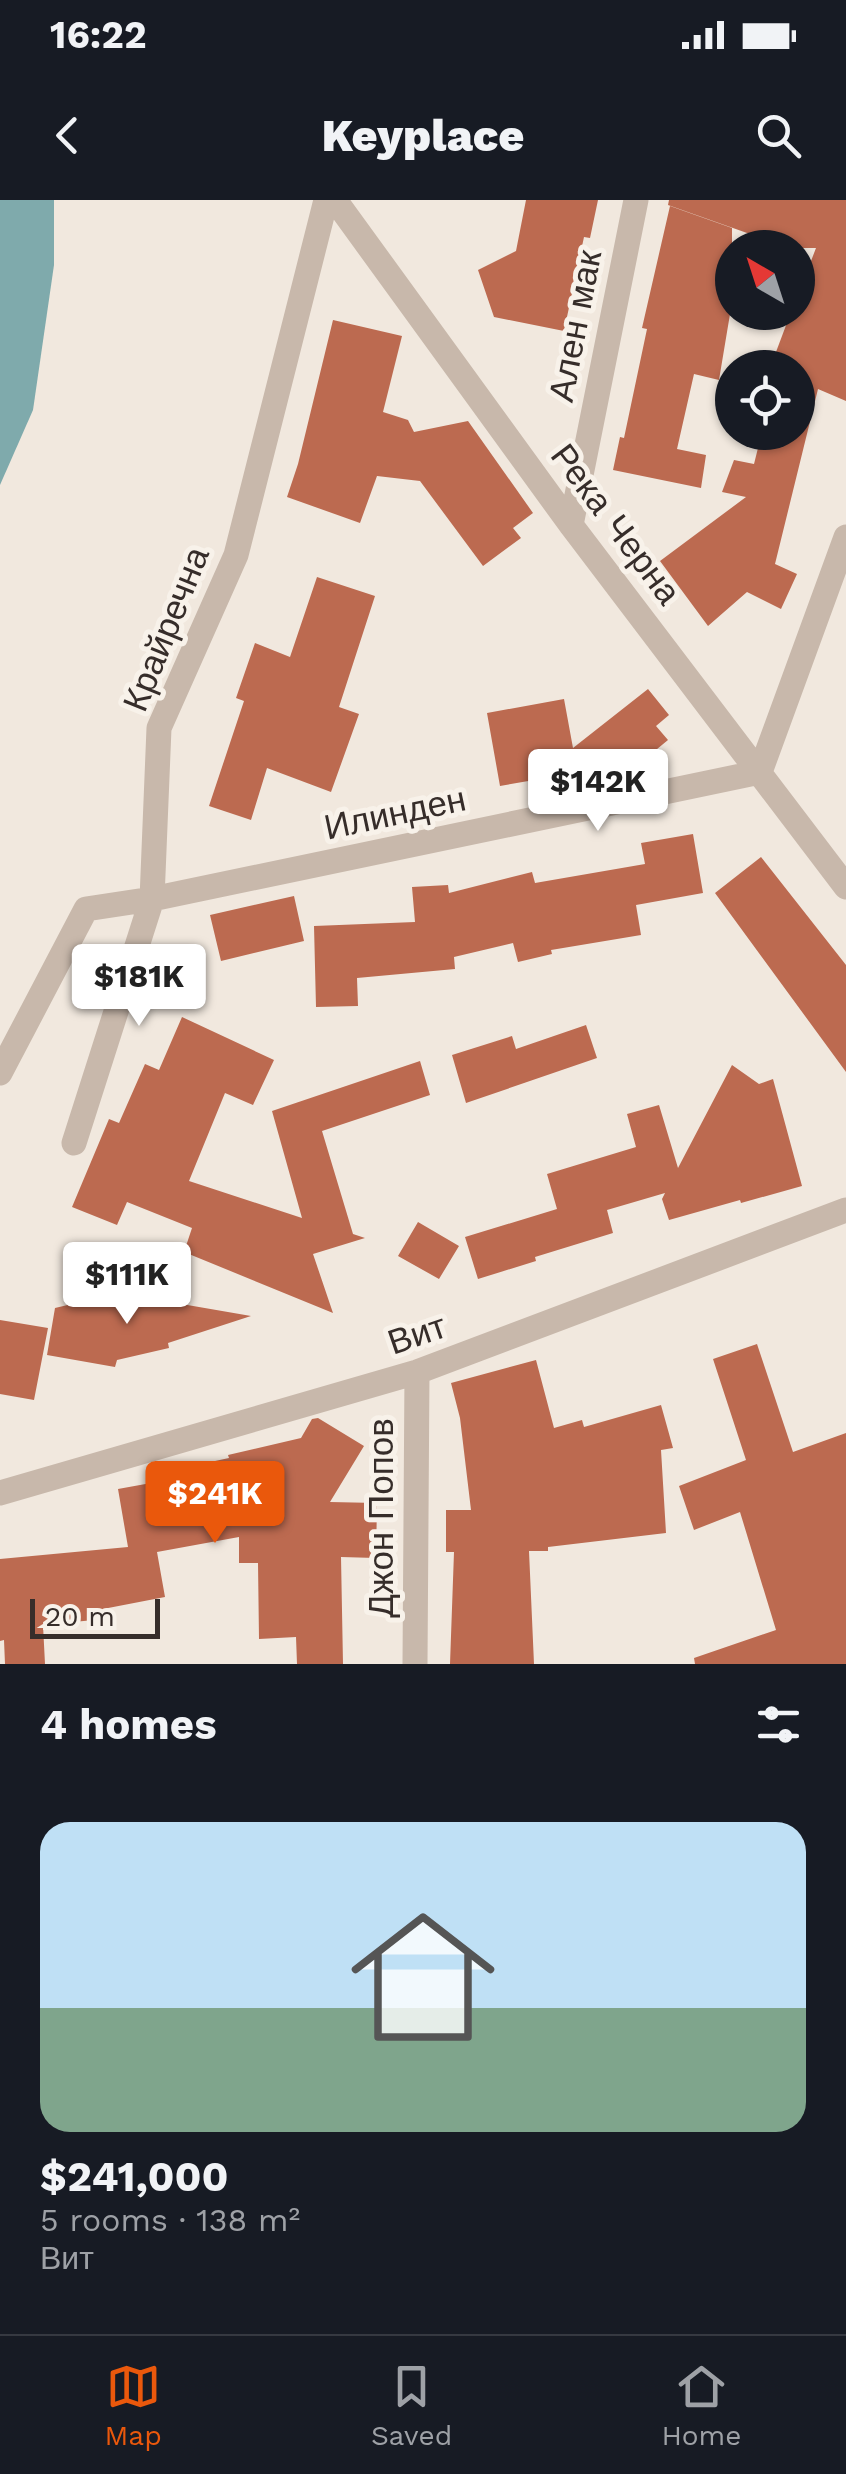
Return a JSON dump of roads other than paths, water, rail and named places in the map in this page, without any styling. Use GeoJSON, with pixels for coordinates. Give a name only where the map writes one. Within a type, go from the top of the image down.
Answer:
{"type":"FeatureCollection","features":[{"type":"Feature","properties":{"kind":"street","name":"Крайречна"},"geometry":{"type":"LineString","coordinates":[[74,1142],[152,900],[159,728],[236,555],[326,200]]}},
{"type":"Feature","properties":{"kind":"street","name":"Река Черна"},"geometry":{"type":"LineString","coordinates":[[335,200],[571,525],[846,887]]}},
{"type":"Feature","properties":{"kind":"street","name":"Ален мак"},"geometry":{"type":"LineString","coordinates":[[571,525],[636,200]]}},
{"type":"Feature","properties":{"kind":"street"},"geometry":{"type":"LineString","coordinates":[[760,772],[846,537]]}},
{"type":"Feature","properties":{"kind":"street","name":"Илинден"},"geometry":{"type":"LineString","coordinates":[[0,1073],[86,910],[152,900],[760,772]]}},
{"type":"Feature","properties":{"kind":"street","name":"Вит"},"geometry":{"type":"LineString","coordinates":[[0,1493],[417,1372],[846,1210]]}},
{"type":"Feature","properties":{"kind":"street","name":"Джон Попов"},"geometry":{"type":"LineString","coordinates":[[416,1664],[417,1372]]}},
{"type":"Feature","properties":{"kind":"water"},"geometry":{"type":"Polygon","coordinates":[[[0,200],[54,200],[54,265],[33,410],[0,485],[0,200]]]}}]}
